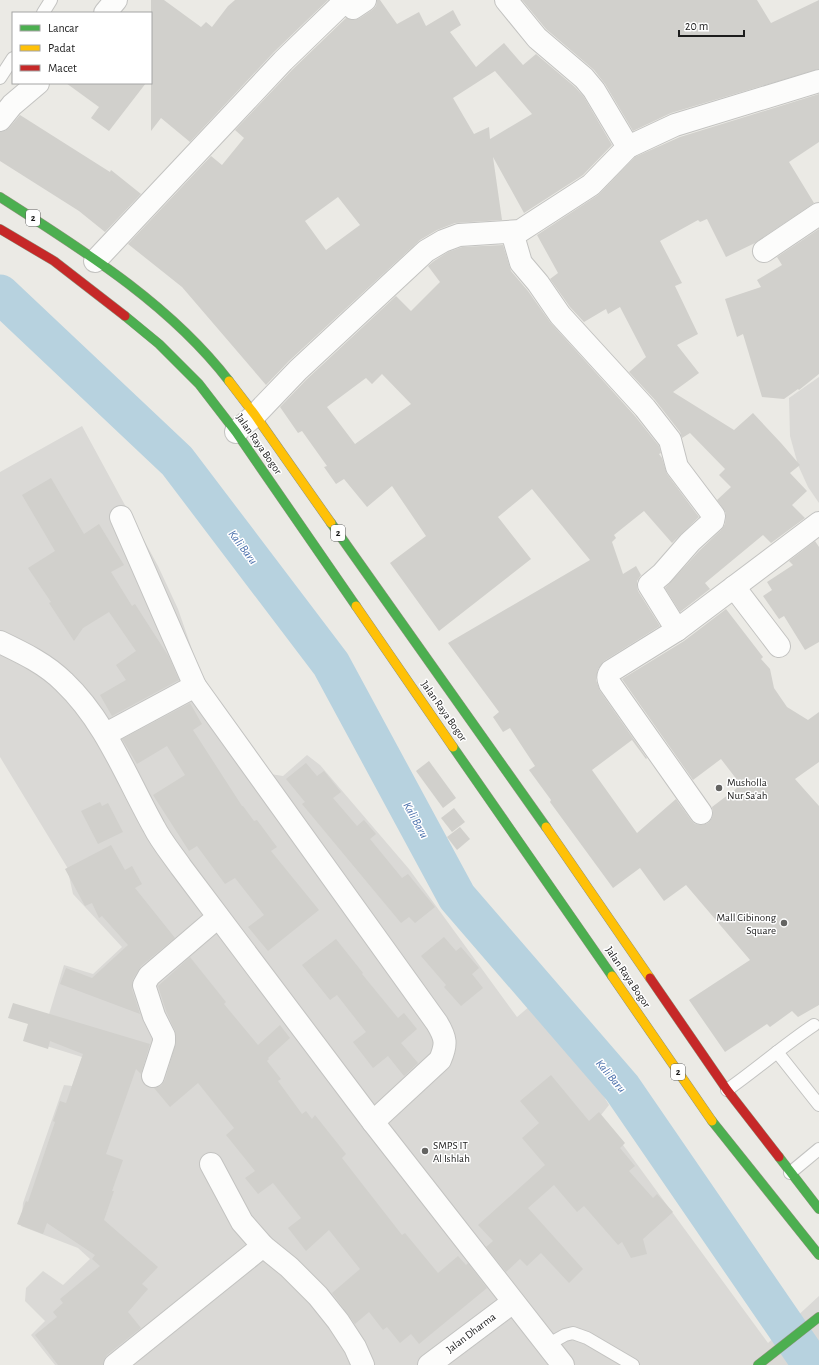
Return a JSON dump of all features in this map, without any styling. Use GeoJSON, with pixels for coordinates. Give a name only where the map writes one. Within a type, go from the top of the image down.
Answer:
{"type":"FeatureCollection","features":[{"type":"Feature","properties":{"kind":"main road","name":"Jalan Raya Bogor"},"geometry":{"type":"LineString","coordinates":[[0,197],[66,239],[122,279],[177,324],[219,368],[255,415],[568,866],[727,1090],[819,1209]]}},
{"type":"Feature","properties":{"kind":"main road","name":"Jalan Raya Bogor"},"geometry":{"type":"LineString","coordinates":[[0,229],[54,261],[106,300],[159,344],[199,384],[236,432],[550,879],[710,1118],[819,1255]]}},
{"type":"Feature","properties":{"kind":"main road"},"geometry":{"type":"LineString","coordinates":[[758,1365],[816,1320]]}},
{"type":"Feature","properties":{"kind":"street"},"geometry":{"type":"LineString","coordinates":[[106,12],[116,0]]}},
{"type":"Feature","properties":{"kind":"street"},"geometry":{"type":"LineString","coordinates":[[95,261],[283,61],[346,0],[353,8],[365,0]]}},
{"type":"Feature","properties":{"kind":"street"},"geometry":{"type":"LineString","coordinates":[[506,0],[537,38],[584,78],[594,90],[628,147]]}},
{"type":"Feature","properties":{"kind":"street"},"geometry":{"type":"LineString","coordinates":[[236,432],[255,415],[298,370],[426,251],[443,240],[459,235],[520,231],[590,185],[628,147],[675,125],[819,81]]}},
{"type":"Feature","properties":{"kind":"street"},"geometry":{"type":"LineString","coordinates":[[0,120],[12,105],[37,84]]}},
{"type":"Feature","properties":{"kind":"street"},"geometry":{"type":"LineString","coordinates":[[764,251],[819,214]]}},
{"type":"Feature","properties":{"kind":"street"},"geometry":{"type":"LineString","coordinates":[[512,232],[520,263],[538,283],[560,315],[645,408],[670,440],[677,467],[714,516],[713,521],[690,542],[662,574],[649,585],[677,630]]}},
{"type":"Feature","properties":{"kind":"street"},"geometry":{"type":"LineString","coordinates":[[121,516],[195,686],[437,1023],[444,1035],[445,1048],[440,1060],[373,1122]]}},
{"type":"Feature","properties":{"kind":"street"},"geometry":{"type":"LineString","coordinates":[[701,813],[608,679],[609,674],[611,671],[677,630],[819,522]]}},
{"type":"Feature","properties":{"kind":"street"},"geometry":{"type":"LineString","coordinates":[[734,587],[779,646]]}},
{"type":"Feature","properties":{"kind":"street"},"geometry":{"type":"LineString","coordinates":[[0,642],[36,660],[64,682],[84,703],[106,734],[154,828],[181,867],[373,1122],[563,1365]]}},
{"type":"Feature","properties":{"kind":"street"},"geometry":{"type":"LineString","coordinates":[[106,734],[195,686]]}},
{"type":"Feature","properties":{"kind":"street"},"geometry":{"type":"LineString","coordinates":[[153,1076],[164,1042],[164,1036],[154,1016],[144,985],[148,976],[218,917]]}},
{"type":"Feature","properties":{"kind":"street"},"geometry":{"type":"LineString","coordinates":[[211,1164],[242,1222],[263,1246],[289,1267],[318,1296],[355,1347],[364,1365]]}},
{"type":"Feature","properties":{"kind":"street"},"geometry":{"type":"LineString","coordinates":[[115,1365],[263,1246]]}},
{"type":"Feature","properties":{"kind":"street","name":"Jalan Dharma"},"geometry":{"type":"LineString","coordinates":[[429,1365],[513,1302]]}},
{"type":"Feature","properties":{"kind":"lane"},"geometry":{"type":"LineString","coordinates":[[44,12],[51,0]]}},
{"type":"Feature","properties":{"kind":"lane"},"geometry":{"type":"LineString","coordinates":[[0,78],[12,60]]}},
{"type":"Feature","properties":{"kind":"lane"},"geometry":{"type":"LineString","coordinates":[[727,1090],[814,1024]]}},
{"type":"Feature","properties":{"kind":"lane"},"geometry":{"type":"LineString","coordinates":[[777,1052],[819,1106]]}},
{"type":"Feature","properties":{"kind":"lane"},"geometry":{"type":"LineString","coordinates":[[790,1173],[819,1149]]}},
{"type":"Feature","properties":{"kind":"lane"},"geometry":{"type":"LineString","coordinates":[[547,1345],[573,1333],[587,1338],[633,1365]]}},
{"type":"Feature","properties":{"kind":"shaded area"},"geometry":{"type":"Polygon","coordinates":[[[819,377],[819,503],[808,487],[798,465],[790,436],[789,398],[819,377]]]}},
{"type":"Feature","properties":{"kind":"shaded area"},"geometry":{"type":"Polygon","coordinates":[[[82,426],[158,566],[178,609],[204,684],[270,774],[283,776],[307,755],[320,765],[409,869],[517,1017],[530,1006],[576,1051],[609,1105],[601,1115],[768,1343],[819,1296],[819,1348],[800,1365],[55,1365],[31,1335],[45,1321],[25,1301],[26,1288],[43,1271],[63,1285],[90,1259],[78,1248],[21,1226],[23,1203],[64,1085],[72,1086],[82,1057],[40,1044],[64,965],[93,974],[122,947],[73,894],[67,867],[0,757],[0,472],[82,426]]]}},
{"type":"Feature","properties":{"kind":"building"},"geometry":{"type":"Polygon","coordinates":[[[151,0],[164,0],[201,27],[206,22],[212,27],[228,6],[235,0],[328,0],[274,52],[190,142],[161,118],[151,131],[151,0]]]}},
{"type":"Feature","properties":{"kind":"building"},"geometry":{"type":"Polygon","coordinates":[[[377,0],[380,0],[397,24],[419,12],[426,26],[453,10],[461,25],[450,32],[476,67],[504,43],[523,65],[536,54],[575,87],[584,97],[612,145],[583,175],[524,213],[493,157],[502,220],[455,223],[437,230],[420,240],[289,361],[266,385],[182,287],[128,244],[211,156],[222,165],[244,138],[235,130],[292,70],[346,18],[354,20],[360,18],[376,6],[377,0]],[[495,71],[453,98],[474,134],[489,127],[490,139],[532,114],[495,71]],[[338,197],[305,221],[326,250],[360,225],[338,197]]]}},
{"type":"Feature","properties":{"kind":"building"},"geometry":{"type":"Polygon","coordinates":[[[522,0],[757,0],[771,23],[819,0],[819,69],[671,113],[633,131],[605,84],[594,70],[546,29],[522,0]]]}},
{"type":"Feature","properties":{"kind":"building"},"geometry":{"type":"Polygon","coordinates":[[[67,84],[145,84],[109,131],[91,118],[99,107],[67,84]]]}},
{"type":"Feature","properties":{"kind":"building"},"geometry":{"type":"Polygon","coordinates":[[[819,94],[819,142],[789,162],[814,203],[755,243],[726,257],[707,219],[700,222],[698,220],[660,241],[682,283],[675,286],[698,334],[677,345],[699,373],[673,392],[734,430],[753,413],[800,465],[790,473],[807,491],[792,505],[805,518],[771,543],[763,535],[705,583],[710,589],[680,612],[665,588],[725,524],[726,513],[717,500],[731,487],[719,475],[725,469],[690,433],[682,438],[680,432],[655,400],[629,372],[646,357],[620,307],[608,314],[606,309],[584,322],[570,307],[550,279],[558,273],[537,235],[598,195],[635,157],[680,137],[819,94]]]}},
{"type":"Feature","properties":{"kind":"building"},"geometry":{"type":"Polygon","coordinates":[[[20,115],[110,172],[111,170],[141,194],[105,232],[79,211],[0,161],[0,132],[9,128],[20,115]]]}},
{"type":"Feature","properties":{"kind":"building"},"geometry":{"type":"Polygon","coordinates":[[[819,229],[819,374],[799,390],[798,389],[784,399],[762,397],[743,334],[737,337],[725,299],[761,287],[757,280],[782,265],[777,257],[819,229]]]}},
{"type":"Feature","properties":{"kind":"building"},"geometry":{"type":"Polygon","coordinates":[[[503,245],[511,271],[528,291],[550,322],[635,416],[659,446],[661,453],[659,454],[662,458],[667,474],[699,517],[672,543],[644,511],[614,535],[616,538],[612,542],[623,574],[636,566],[641,575],[637,581],[638,591],[660,626],[604,661],[598,669],[596,680],[600,691],[647,758],[646,759],[632,740],[592,770],[637,833],[676,799],[695,824],[702,825],[708,823],[712,818],[712,807],[741,785],[721,759],[693,780],[622,679],[684,641],[726,609],[763,657],[761,659],[770,669],[774,688],[787,707],[808,720],[819,712],[819,762],[795,779],[819,806],[819,1005],[798,1017],[792,1011],[770,1027],[767,1024],[725,1052],[689,1000],[750,960],[686,885],[664,901],[640,868],[613,888],[550,802],[551,800],[529,770],[535,766],[510,728],[503,732],[493,717],[499,712],[448,643],[590,560],[532,489],[498,517],[531,559],[439,631],[390,563],[426,536],[392,486],[367,507],[344,479],[336,484],[324,467],[327,466],[302,431],[298,433],[280,407],[307,379],[396,296],[411,311],[440,282],[428,266],[448,252],[462,247],[503,245]],[[382,374],[372,384],[366,378],[327,407],[355,444],[411,404],[382,374]]]}},
{"type":"Feature","properties":{"kind":"building"},"geometry":{"type":"Polygon","coordinates":[[[51,478],[84,534],[99,524],[124,565],[111,572],[132,606],[135,604],[169,657],[179,680],[112,716],[100,695],[126,680],[116,665],[136,651],[109,612],[83,628],[74,641],[49,603],[51,602],[28,568],[55,551],[22,495],[51,478]]]}},
{"type":"Feature","properties":{"kind":"building"},"geometry":{"type":"Polygon","coordinates":[[[815,541],[819,547],[819,642],[805,650],[784,616],[779,619],[763,596],[772,590],[767,582],[793,565],[789,561],[815,541]]]}},
{"type":"Feature","properties":{"kind":"building"},"geometry":{"type":"Polygon","coordinates":[[[190,703],[202,724],[193,730],[242,806],[254,821],[257,820],[277,847],[271,851],[319,910],[268,951],[248,927],[264,915],[235,878],[225,884],[197,846],[189,851],[153,795],[185,775],[167,746],[137,764],[122,739],[190,703]]]}},
{"type":"Feature","properties":{"kind":"building"},"geometry":{"type":"Polygon","coordinates":[[[429,761],[456,798],[443,808],[416,771],[429,761]]]}},
{"type":"Feature","properties":{"kind":"building"},"geometry":{"type":"Polygon","coordinates":[[[306,763],[317,776],[324,771],[341,792],[333,798],[357,826],[364,820],[376,834],[370,839],[402,878],[408,874],[435,907],[415,923],[409,917],[401,923],[302,804],[305,802],[286,779],[306,763]]]}},
{"type":"Feature","properties":{"kind":"building"},"geometry":{"type":"Polygon","coordinates":[[[100,802],[102,806],[108,803],[123,832],[98,844],[81,811],[100,802]]]}},
{"type":"Feature","properties":{"kind":"building"},"geometry":{"type":"Polygon","coordinates":[[[454,808],[465,822],[452,832],[441,818],[454,808]]]}},
{"type":"Feature","properties":{"kind":"building"},"geometry":{"type":"Polygon","coordinates":[[[460,827],[470,839],[457,850],[447,837],[460,827]]]}},
{"type":"Feature","properties":{"kind":"building"},"geometry":{"type":"Polygon","coordinates":[[[111,845],[125,870],[132,866],[142,884],[135,888],[175,938],[141,966],[133,979],[132,989],[140,1014],[60,984],[66,968],[92,978],[128,945],[102,916],[99,918],[92,903],[85,906],[65,869],[111,845]]]}},
{"type":"Feature","properties":{"kind":"building"},"geometry":{"type":"Polygon","coordinates":[[[444,937],[456,951],[461,947],[479,968],[472,974],[483,988],[461,1006],[444,987],[446,985],[421,956],[444,937]]]}},
{"type":"Feature","properties":{"kind":"building"},"geometry":{"type":"Polygon","coordinates":[[[336,939],[398,1018],[404,1013],[417,1029],[401,1043],[418,1063],[404,1076],[388,1056],[373,1068],[353,1042],[366,1032],[337,995],[330,1000],[302,965],[336,939]]]}},
{"type":"Feature","properties":{"kind":"building"},"geometry":{"type":"Polygon","coordinates":[[[190,957],[226,1002],[224,1004],[258,1045],[280,1025],[290,1038],[268,1058],[269,1059],[267,1061],[281,1079],[278,1081],[302,1114],[306,1111],[312,1119],[315,1115],[346,1154],[342,1158],[402,1235],[405,1233],[438,1273],[458,1256],[466,1265],[468,1263],[487,1288],[419,1344],[411,1334],[400,1343],[387,1327],[383,1330],[369,1312],[355,1324],[332,1293],[360,1269],[329,1230],[306,1251],[288,1228],[301,1218],[273,1183],[258,1194],[245,1178],[255,1171],[226,1135],[234,1128],[198,1083],[170,1107],[154,1088],[161,1086],[165,1080],[176,1042],[175,1031],[166,1011],[158,986],[190,957]]]}},
{"type":"Feature","properties":{"kind":"building"},"geometry":{"type":"Polygon","coordinates":[[[13,1003],[150,1044],[141,1074],[136,1069],[106,1154],[123,1160],[104,1220],[158,1267],[142,1284],[148,1289],[128,1312],[141,1328],[107,1355],[103,1365],[58,1365],[35,1335],[57,1317],[53,1312],[63,1303],[60,1299],[100,1266],[92,1259],[95,1255],[47,1223],[43,1234],[17,1224],[26,1201],[28,1202],[55,1122],[53,1121],[60,1101],[66,1103],[83,1054],[50,1041],[48,1049],[23,1041],[28,1024],[8,1018],[13,1003]]]}},
{"type":"Feature","properties":{"kind":"building"},"geometry":{"type":"Polygon","coordinates":[[[551,1075],[589,1121],[599,1112],[625,1143],[620,1148],[635,1166],[629,1171],[653,1198],[657,1194],[673,1212],[643,1239],[647,1254],[631,1258],[622,1242],[618,1245],[584,1206],[577,1212],[554,1185],[528,1208],[583,1269],[569,1283],[541,1253],[527,1266],[520,1259],[506,1272],[486,1247],[493,1241],[478,1225],[545,1165],[522,1138],[539,1123],[520,1101],[551,1075]]]}},
{"type":"Feature","properties":{"kind":"waterway","name":"Kali Baru"},"geometry":{"type":"LineString","coordinates":[[0,294],[177,461],[331,664],[457,897],[622,1088],[812,1365]]}},
{"type":"Feature","properties":{"kind":"traffic: fast"},"geometry":{"type":"LineString","coordinates":[[0,197],[62,237],[152,302],[205,353],[229,381]]}},
{"type":"Feature","properties":{"kind":"traffic: fast"},"geometry":{"type":"LineString","coordinates":[[125,316],[159,344],[199,384],[236,432],[356,606]]}},
{"type":"Feature","properties":{"kind":"traffic: fast"},"geometry":{"type":"LineString","coordinates":[[331,523],[546,827]]}},
{"type":"Feature","properties":{"kind":"traffic: fast"},"geometry":{"type":"LineString","coordinates":[[453,747],[612,976]]}},
{"type":"Feature","properties":{"kind":"traffic: fast"},"geometry":{"type":"LineString","coordinates":[[712,1121],[819,1255]]}},
{"type":"Feature","properties":{"kind":"traffic: fast"},"geometry":{"type":"LineString","coordinates":[[779,1157],[819,1209]]}},
{"type":"Feature","properties":{"kind":"traffic: fast"},"geometry":{"type":"LineString","coordinates":[[758,1365],[819,1317]]}},
{"type":"Feature","properties":{"kind":"traffic: slow"},"geometry":{"type":"LineString","coordinates":[[229,381],[255,415],[331,523]]}},
{"type":"Feature","properties":{"kind":"traffic: slow"},"geometry":{"type":"LineString","coordinates":[[356,606],[453,747]]}},
{"type":"Feature","properties":{"kind":"traffic: slow"},"geometry":{"type":"LineString","coordinates":[[546,827],[650,978]]}},
{"type":"Feature","properties":{"kind":"traffic: slow"},"geometry":{"type":"LineString","coordinates":[[612,976],[712,1121]]}},
{"type":"Feature","properties":{"kind":"traffic: jam"},"geometry":{"type":"LineString","coordinates":[[0,229],[54,261],[125,316]]}},
{"type":"Feature","properties":{"kind":"traffic: jam"},"geometry":{"type":"LineString","coordinates":[[650,978],[727,1090],[779,1157]]}},
{"type":"Feature","properties":{"kind":"place","name":"Musholla Nur Sa'ah"},"geometry":{"type":"Point","coordinates":[719,788]}},
{"type":"Feature","properties":{"kind":"place","name":"Mall Cibinong Square"},"geometry":{"type":"Point","coordinates":[784,923]}},
{"type":"Feature","properties":{"kind":"place","name":"SMPS IT Al Ishlah"},"geometry":{"type":"Point","coordinates":[425,1151]}}]}
